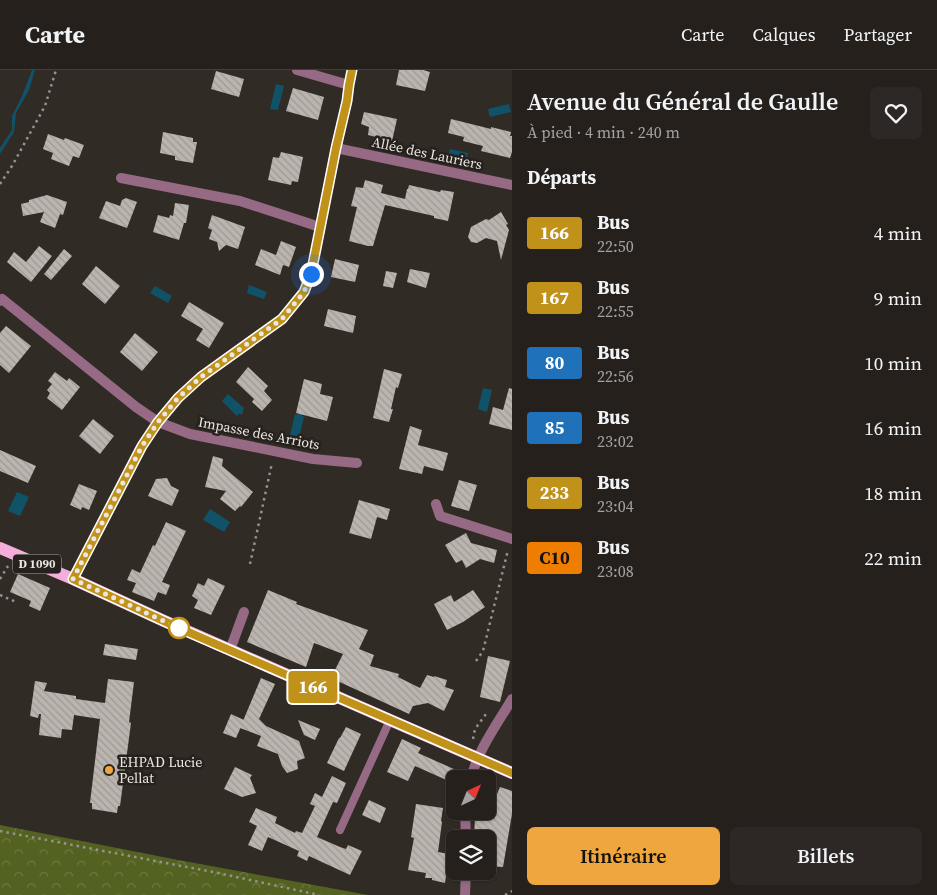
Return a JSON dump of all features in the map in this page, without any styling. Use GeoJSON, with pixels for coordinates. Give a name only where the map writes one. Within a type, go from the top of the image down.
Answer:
{"type":"FeatureCollection","features":[{"type":"Feature","properties":{"kind":"main road","name":"D 1090"},"geometry":{"type":"LineString","coordinates":[[0,548],[512,772]]}},
{"type":"Feature","properties":{"kind":"street"},"geometry":{"type":"LineString","coordinates":[[298,70],[349,85]]}},
{"type":"Feature","properties":{"kind":"street"},"geometry":{"type":"LineString","coordinates":[[73,579],[142,446],[158,422],[178,398],[201,377],[282,319],[304,292],[311,274],[352,70]]}},
{"type":"Feature","properties":{"kind":"street","name":"Allée des Lauriers"},"geometry":{"type":"LineString","coordinates":[[336,148],[512,185]]}},
{"type":"Feature","properties":{"kind":"street"},"geometry":{"type":"LineString","coordinates":[[121,178],[240,201],[320,227]]}},
{"type":"Feature","properties":{"kind":"street","name":"Impasse des Arriots"},"geometry":{"type":"LineString","coordinates":[[0,301],[2,298],[136,407],[158,422],[190,434],[274,452],[313,459],[357,463]]}},
{"type":"Feature","properties":{"kind":"street"},"geometry":{"type":"LineString","coordinates":[[436,504],[440,516],[511,539]]}},
{"type":"Feature","properties":{"kind":"street"},"geometry":{"type":"LineString","coordinates":[[230,650],[244,612]]}},
{"type":"Feature","properties":{"kind":"street"},"geometry":{"type":"LineString","coordinates":[[473,770],[512,699]]}},
{"type":"Feature","properties":{"kind":"street"},"geometry":{"type":"LineString","coordinates":[[465,895],[466,880]]}},
{"type":"Feature","properties":{"kind":"lane"},"geometry":{"type":"LineString","coordinates":[[340,830],[390,720]]}},
{"type":"Feature","properties":{"kind":"path"},"geometry":{"type":"LineString","coordinates":[[0,184],[12,166],[44,106],[56,70]]}},
{"type":"Feature","properties":{"kind":"path"},"geometry":{"type":"LineString","coordinates":[[250,564],[274,452]]}},
{"type":"Feature","properties":{"kind":"path"},"geometry":{"type":"LineString","coordinates":[[476,661],[483,651],[511,539]]}},
{"type":"Feature","properties":{"kind":"path"},"geometry":{"type":"LineString","coordinates":[[0,594],[16,602]]}},
{"type":"Feature","properties":{"kind":"path"},"geometry":{"type":"LineString","coordinates":[[0,831],[218,873],[319,895]]}},
{"type":"Feature","properties":{"kind":"path"},"geometry":{"type":"LineString","coordinates":[[504,895],[512,891]]}},
{"type":"Feature","properties":{"kind":"green space"},"geometry":{"type":"Polygon","coordinates":[[[0,825],[178,860],[368,895],[0,895],[0,825]]]}},
{"type":"Feature","properties":{"kind":"water"},"geometry":{"type":"Polygon","coordinates":[[[32,70],[35,70],[29,90],[16,113],[14,132],[0,154],[0,148],[12,130],[12,116],[32,70]]]}},
{"type":"Feature","properties":{"kind":"water"},"geometry":{"type":"Polygon","coordinates":[[[276,84],[284,86],[278,110],[270,109],[276,84]]]}},
{"type":"Feature","properties":{"kind":"water"},"geometry":{"type":"Polygon","coordinates":[[[509,104],[511,112],[490,117],[488,109],[509,104]]]}},
{"type":"Feature","properties":{"kind":"water"},"geometry":{"type":"Polygon","coordinates":[[[450,149],[468,153],[466,164],[447,160],[450,149]]]}},
{"type":"Feature","properties":{"kind":"water"},"geometry":{"type":"Polygon","coordinates":[[[249,285],[267,292],[264,299],[247,293],[249,285]]]}},
{"type":"Feature","properties":{"kind":"water"},"geometry":{"type":"Polygon","coordinates":[[[155,286],[172,296],[168,303],[150,293],[155,286]]]}},
{"type":"Feature","properties":{"kind":"water"},"geometry":{"type":"Polygon","coordinates":[[[483,388],[492,390],[487,412],[478,409],[483,388]]]}},
{"type":"Feature","properties":{"kind":"water"},"geometry":{"type":"Polygon","coordinates":[[[228,394],[244,408],[242,414],[237,416],[222,401],[228,394]]]}},
{"type":"Feature","properties":{"kind":"water"},"geometry":{"type":"Polygon","coordinates":[[[298,413],[304,417],[299,438],[290,435],[295,414],[297,415],[298,413]]]}},
{"type":"Feature","properties":{"kind":"water"},"geometry":{"type":"Polygon","coordinates":[[[17,492],[29,497],[20,516],[8,511],[17,492]]]}},
{"type":"Feature","properties":{"kind":"water"},"geometry":{"type":"Polygon","coordinates":[[[210,509],[230,522],[224,532],[203,520],[210,509]]]}},
{"type":"Feature","properties":{"kind":"building"},"geometry":{"type":"Polygon","coordinates":[[[399,70],[423,70],[430,72],[425,91],[396,85],[399,70]]]}},
{"type":"Feature","properties":{"kind":"building"},"geometry":{"type":"Polygon","coordinates":[[[216,71],[244,79],[239,97],[211,89],[216,71]]]}},
{"type":"Feature","properties":{"kind":"building"},"geometry":{"type":"Polygon","coordinates":[[[293,88],[324,97],[318,120],[286,111],[293,88]]]}},
{"type":"Feature","properties":{"kind":"building"},"geometry":{"type":"Polygon","coordinates":[[[364,112],[397,119],[392,141],[368,135],[369,127],[361,124],[364,112]]]}},
{"type":"Feature","properties":{"kind":"building"},"geometry":{"type":"Polygon","coordinates":[[[451,119],[511,132],[512,152],[510,158],[481,151],[483,146],[463,141],[464,137],[448,133],[451,119]]]}},
{"type":"Feature","properties":{"kind":"building"},"geometry":{"type":"Polygon","coordinates":[[[163,132],[193,138],[193,142],[197,142],[193,163],[175,160],[175,156],[160,153],[163,132]]]}},
{"type":"Feature","properties":{"kind":"building"},"geometry":{"type":"Polygon","coordinates":[[[48,134],[84,145],[79,158],[73,156],[69,166],[51,159],[53,153],[43,149],[48,134]]]}},
{"type":"Feature","properties":{"kind":"building"},"geometry":{"type":"Polygon","coordinates":[[[281,152],[303,157],[298,182],[292,181],[291,185],[268,180],[273,157],[279,158],[281,152]]]}},
{"type":"Feature","properties":{"kind":"building"},"geometry":{"type":"Polygon","coordinates":[[[365,180],[383,185],[381,193],[405,199],[409,185],[440,192],[441,190],[454,192],[448,221],[385,205],[373,246],[349,241],[357,207],[351,206],[356,187],[363,188],[365,180]]]}},
{"type":"Feature","properties":{"kind":"building"},"geometry":{"type":"Polygon","coordinates":[[[47,195],[67,202],[63,215],[60,214],[55,228],[40,222],[44,212],[23,216],[21,204],[47,195]]]}},
{"type":"Feature","properties":{"kind":"building"},"geometry":{"type":"Polygon","coordinates":[[[126,198],[137,202],[127,228],[99,218],[106,201],[120,206],[122,200],[126,198]]]}},
{"type":"Feature","properties":{"kind":"building"},"geometry":{"type":"Polygon","coordinates":[[[175,203],[189,205],[186,223],[184,223],[179,240],[153,232],[158,215],[169,218],[170,215],[173,216],[175,203]]]}},
{"type":"Feature","properties":{"kind":"building"},"geometry":{"type":"Polygon","coordinates":[[[501,212],[508,224],[506,225],[509,230],[501,260],[497,241],[486,238],[477,243],[471,242],[468,237],[471,227],[486,219],[489,220],[501,212]]]}},
{"type":"Feature","properties":{"kind":"building"},"geometry":{"type":"Polygon","coordinates":[[[212,215],[245,227],[238,249],[226,245],[219,251],[217,242],[209,239],[212,230],[208,228],[212,215]]]}},
{"type":"Feature","properties":{"kind":"building"},"geometry":{"type":"Polygon","coordinates":[[[281,241],[296,247],[289,267],[283,265],[280,275],[255,265],[261,249],[276,255],[281,241]]]}},
{"type":"Feature","properties":{"kind":"building"},"geometry":{"type":"Polygon","coordinates":[[[39,246],[52,256],[31,282],[7,262],[14,252],[26,262],[39,246]]]}},
{"type":"Feature","properties":{"kind":"building"},"geometry":{"type":"Polygon","coordinates":[[[64,249],[72,256],[51,280],[44,274],[64,249]]]}},
{"type":"Feature","properties":{"kind":"building"},"geometry":{"type":"Polygon","coordinates":[[[335,259],[359,265],[355,282],[331,277],[335,259]]]}},
{"type":"Feature","properties":{"kind":"building"},"geometry":{"type":"Polygon","coordinates":[[[96,266],[120,286],[105,304],[82,284],[96,266]]]}},
{"type":"Feature","properties":{"kind":"building"},"geometry":{"type":"Polygon","coordinates":[[[410,269],[430,273],[426,288],[407,282],[410,269]]]}},
{"type":"Feature","properties":{"kind":"building"},"geometry":{"type":"Polygon","coordinates":[[[386,271],[397,273],[393,288],[383,286],[386,271]]]}},
{"type":"Feature","properties":{"kind":"building"},"geometry":{"type":"Polygon","coordinates":[[[189,302],[224,323],[209,348],[196,340],[203,329],[181,316],[189,302]]]}},
{"type":"Feature","properties":{"kind":"building"},"geometry":{"type":"Polygon","coordinates":[[[328,309],[356,316],[353,333],[324,326],[328,309]]]}},
{"type":"Feature","properties":{"kind":"building"},"geometry":{"type":"Polygon","coordinates":[[[6,326],[31,346],[9,373],[0,365],[0,333],[6,326]]]}},
{"type":"Feature","properties":{"kind":"building"},"geometry":{"type":"Polygon","coordinates":[[[135,333],[158,352],[142,371],[120,352],[135,333]]]}},
{"type":"Feature","properties":{"kind":"building"},"geometry":{"type":"Polygon","coordinates":[[[248,367],[268,386],[264,391],[272,400],[262,411],[252,402],[254,399],[236,382],[248,367]]]}},
{"type":"Feature","properties":{"kind":"building"},"geometry":{"type":"Polygon","coordinates":[[[384,369],[402,374],[398,388],[396,387],[389,422],[373,418],[384,369]]]}},
{"type":"Feature","properties":{"kind":"building"},"geometry":{"type":"Polygon","coordinates":[[[55,372],[67,381],[69,378],[80,387],[62,410],[47,398],[50,393],[47,390],[52,384],[48,381],[55,372]]]}},
{"type":"Feature","properties":{"kind":"building"},"geometry":{"type":"Polygon","coordinates":[[[304,379],[322,384],[320,394],[333,397],[327,421],[296,413],[304,379]]]}},
{"type":"Feature","properties":{"kind":"building"},"geometry":{"type":"Polygon","coordinates":[[[509,388],[512,389],[512,430],[489,424],[493,407],[503,410],[509,388]]]}},
{"type":"Feature","properties":{"kind":"building"},"geometry":{"type":"Polygon","coordinates":[[[93,419],[114,436],[100,454],[79,436],[93,419]]]}},
{"type":"Feature","properties":{"kind":"building"},"geometry":{"type":"Polygon","coordinates":[[[410,426],[422,430],[418,445],[448,453],[443,471],[424,466],[422,474],[399,469],[410,426]]]}},
{"type":"Feature","properties":{"kind":"building"},"geometry":{"type":"Polygon","coordinates":[[[0,450],[36,466],[28,483],[0,471],[0,450]]]}},
{"type":"Feature","properties":{"kind":"building"},"geometry":{"type":"Polygon","coordinates":[[[213,456],[223,459],[222,466],[253,492],[241,507],[235,511],[220,499],[226,491],[205,487],[213,456]]]}},
{"type":"Feature","properties":{"kind":"building"},"geometry":{"type":"Polygon","coordinates":[[[167,478],[171,486],[179,490],[172,506],[148,496],[156,479],[167,478]]]}},
{"type":"Feature","properties":{"kind":"building"},"geometry":{"type":"Polygon","coordinates":[[[459,480],[477,485],[469,511],[451,506],[459,480]]]}},
{"type":"Feature","properties":{"kind":"building"},"geometry":{"type":"Polygon","coordinates":[[[79,484],[97,491],[89,510],[82,507],[81,510],[70,505],[79,484]]]}},
{"type":"Feature","properties":{"kind":"building"},"geometry":{"type":"Polygon","coordinates":[[[359,500],[390,509],[387,520],[377,517],[371,539],[349,533],[359,500]]]}},
{"type":"Feature","properties":{"kind":"building"},"geometry":{"type":"Polygon","coordinates":[[[166,522],[186,531],[162,582],[170,585],[166,595],[158,592],[154,601],[132,592],[136,583],[127,580],[132,569],[140,573],[166,522]]]}},
{"type":"Feature","properties":{"kind":"building"},"geometry":{"type":"Polygon","coordinates":[[[466,533],[471,543],[497,550],[494,563],[480,559],[466,568],[462,560],[456,563],[445,545],[466,533]]]}},
{"type":"Feature","properties":{"kind":"building"},"geometry":{"type":"Polygon","coordinates":[[[18,574],[50,588],[40,611],[29,606],[31,601],[10,592],[18,574]]]}},
{"type":"Feature","properties":{"kind":"building"},"geometry":{"type":"Polygon","coordinates":[[[208,578],[225,586],[211,615],[194,608],[198,600],[192,596],[198,583],[204,586],[208,578]]]}},
{"type":"Feature","properties":{"kind":"building"},"geometry":{"type":"Polygon","coordinates":[[[268,590],[297,602],[296,604],[368,630],[359,649],[374,655],[370,666],[399,674],[398,677],[420,688],[427,675],[447,680],[445,687],[454,690],[444,711],[428,703],[413,706],[409,714],[331,678],[343,654],[314,643],[306,667],[247,642],[268,590]]]}},
{"type":"Feature","properties":{"kind":"building"},"geometry":{"type":"Polygon","coordinates":[[[473,590],[485,607],[447,630],[434,604],[451,595],[454,602],[473,590]]]}},
{"type":"Feature","properties":{"kind":"building"},"geometry":{"type":"Polygon","coordinates":[[[105,644],[138,649],[136,660],[103,655],[105,644]]]}},
{"type":"Feature","properties":{"kind":"building"},"geometry":{"type":"Polygon","coordinates":[[[488,656],[510,661],[500,702],[480,697],[488,656]]]}},
{"type":"Feature","properties":{"kind":"building"},"geometry":{"type":"Polygon","coordinates":[[[261,678],[275,684],[259,719],[266,726],[299,741],[305,758],[297,761],[298,769],[287,773],[282,766],[278,754],[257,746],[261,736],[240,728],[261,678]]]}},
{"type":"Feature","properties":{"kind":"building","name":"EHPAD Lucie Pellat"},"geometry":{"type":"Polygon","coordinates":[[[108,679],[134,682],[129,722],[131,723],[120,806],[118,806],[117,813],[92,809],[92,803],[90,803],[100,719],[74,715],[72,730],[62,729],[61,738],[39,735],[41,714],[39,714],[38,718],[30,716],[35,681],[47,683],[44,691],[76,696],[76,699],[105,703],[108,679]]]}},
{"type":"Feature","properties":{"kind":"building"},"geometry":{"type":"Polygon","coordinates":[[[231,714],[244,720],[236,738],[223,733],[231,714]]]}},
{"type":"Feature","properties":{"kind":"building"},"geometry":{"type":"Polygon","coordinates":[[[298,720],[320,729],[315,740],[304,735],[298,720]]]}},
{"type":"Feature","properties":{"kind":"building"},"geometry":{"type":"Polygon","coordinates":[[[346,727],[361,734],[344,771],[327,763],[346,727]]]}},
{"type":"Feature","properties":{"kind":"building"},"geometry":{"type":"Polygon","coordinates":[[[402,739],[421,748],[418,753],[456,770],[446,770],[446,780],[415,766],[408,781],[387,772],[402,739]]]}},
{"type":"Feature","properties":{"kind":"building"},"geometry":{"type":"Polygon","coordinates":[[[235,767],[252,775],[250,778],[256,793],[242,797],[224,789],[235,767]]]}},
{"type":"Feature","properties":{"kind":"building"},"geometry":{"type":"Polygon","coordinates":[[[332,776],[346,783],[337,803],[333,802],[317,837],[346,849],[348,845],[362,851],[350,875],[309,856],[307,861],[297,856],[299,851],[268,837],[262,851],[248,845],[257,826],[249,822],[256,808],[277,817],[275,823],[295,833],[296,831],[302,833],[315,806],[310,804],[315,793],[322,797],[332,776]]]}},
{"type":"Feature","properties":{"kind":"building"},"geometry":{"type":"Polygon","coordinates":[[[500,787],[512,791],[512,814],[503,867],[496,867],[496,830],[474,830],[475,820],[496,820],[496,796],[500,787]]]}},
{"type":"Feature","properties":{"kind":"building"},"geometry":{"type":"Polygon","coordinates":[[[369,800],[386,808],[380,823],[362,815],[369,800]]]}},
{"type":"Feature","properties":{"kind":"building"},"geometry":{"type":"Polygon","coordinates":[[[416,804],[443,808],[438,852],[446,853],[445,883],[432,880],[432,878],[425,878],[426,873],[408,870],[414,838],[411,837],[416,804]]]}},
{"type":"Feature","properties":{"kind":"bus line","name":"166"},"geometry":{"type":"LineString","coordinates":[[352,70],[311,274],[304,292],[282,319],[201,377],[178,398],[158,422],[142,446],[73,579],[179,628],[512,773]]}},
{"type":"Feature","properties":{"kind":"place","name":"EHPAD Lucie Pellat"},"geometry":{"type":"Point","coordinates":[109,770]}},
{"type":"Feature","properties":{"kind":"route"},"geometry":{"type":"LineString","coordinates":[[179,628],[73,579],[142,446],[158,422],[178,398],[201,377],[282,319],[304,292],[311,274]]}}]}
